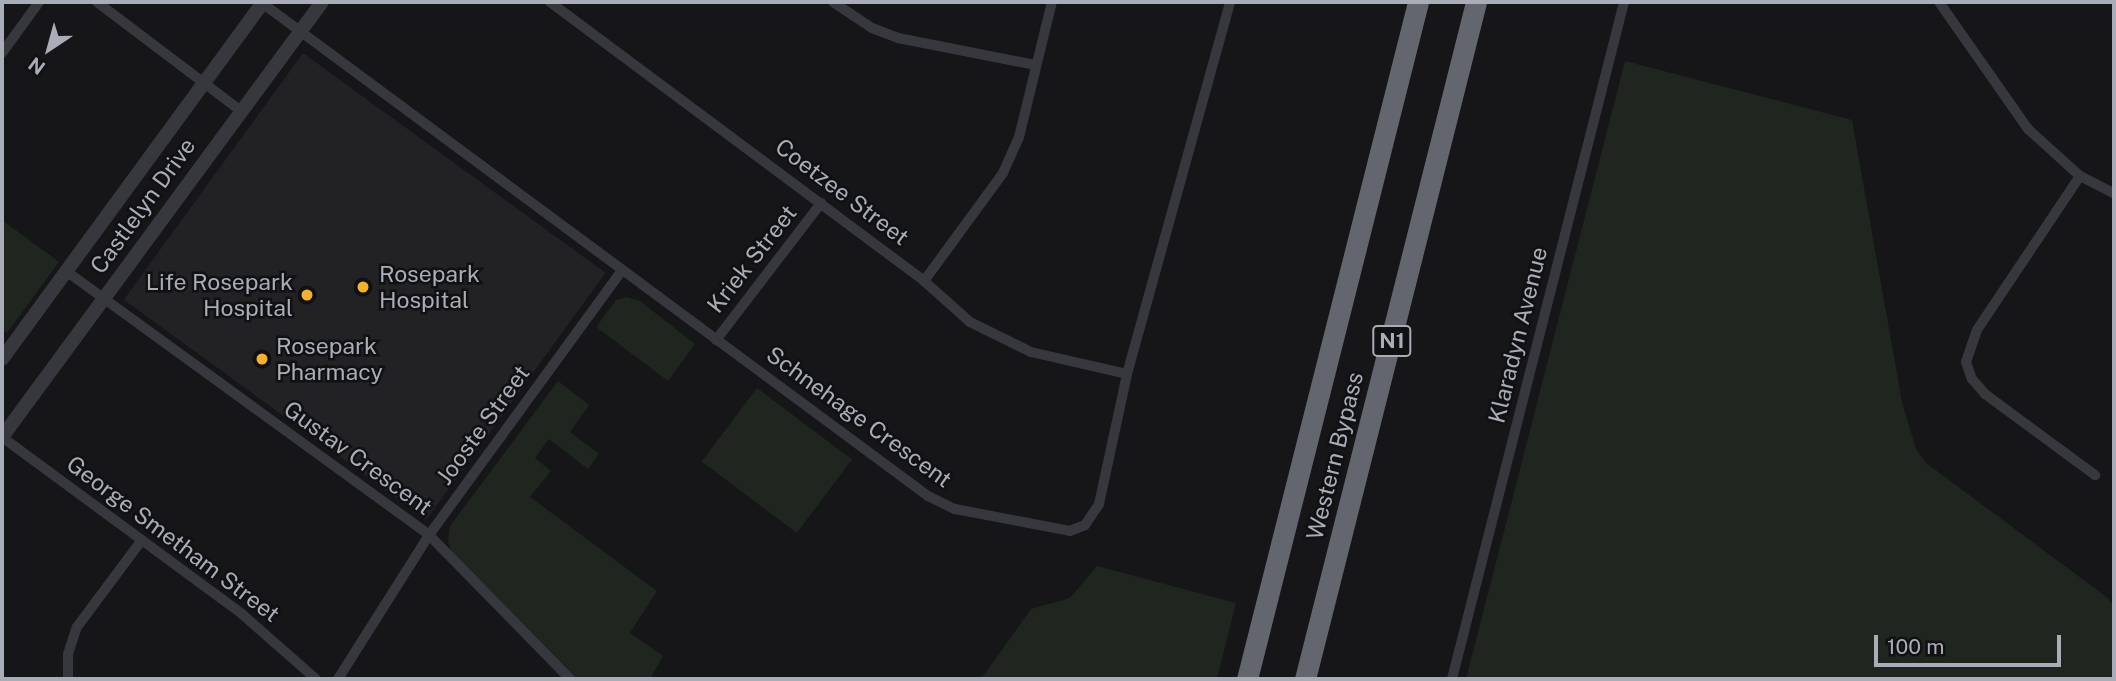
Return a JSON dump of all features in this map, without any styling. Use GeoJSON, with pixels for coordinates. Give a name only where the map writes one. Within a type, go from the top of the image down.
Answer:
{"type":"FeatureCollection","features":[{"type":"Feature","properties":{"kind":"highway","name":"Western Bypass"},"geometry":{"type":"LineString","coordinates":[[1247,679],[1418,2]]}},
{"type":"Feature","properties":{"kind":"highway","name":"Western Bypass"},"geometry":{"type":"LineString","coordinates":[[1305,679],[1476,2]]}},
{"type":"Feature","properties":{"kind":"street"},"geometry":{"type":"LineString","coordinates":[[2,53],[39,2]]}},
{"type":"Feature","properties":{"kind":"street"},"geometry":{"type":"LineString","coordinates":[[97,2],[241,111]]}},
{"type":"Feature","properties":{"kind":"street","name":"Castlelyn Drive"},"geometry":{"type":"LineString","coordinates":[[2,359],[262,2]]}},
{"type":"Feature","properties":{"kind":"street","name":"Schnehage Crescent"},"geometry":{"type":"LineString","coordinates":[[262,2],[928,496],[955,509],[1054,530],[1080,527],[1095,514],[1127,374],[1230,2]]}},
{"type":"Feature","properties":{"kind":"street","name":"Castlelyn Drive"},"geometry":{"type":"LineString","coordinates":[[2,437],[322,2]]}},
{"type":"Feature","properties":{"kind":"street","name":"Coetzee Street"},"geometry":{"type":"LineString","coordinates":[[550,2],[924,281],[970,323],[1005,342],[1127,374]]}},
{"type":"Feature","properties":{"kind":"street"},"geometry":{"type":"LineString","coordinates":[[833,2],[872,28],[898,38],[1035,65]]}},
{"type":"Feature","properties":{"kind":"street"},"geometry":{"type":"LineString","coordinates":[[924,281],[1003,173],[1019,137],[1052,2]]}},
{"type":"Feature","properties":{"kind":"street","name":"Klaradyn Avenue"},"geometry":{"type":"LineString","coordinates":[[1452,679],[1624,2]]}},
{"type":"Feature","properties":{"kind":"street"},"geometry":{"type":"LineString","coordinates":[[1939,2],[2011,109],[2080,176],[2114,193]]}},
{"type":"Feature","properties":{"kind":"street"},"geometry":{"type":"LineString","coordinates":[[2080,176],[1977,330],[1966,362],[1972,379],[1985,394],[2095,475]]}},
{"type":"Feature","properties":{"kind":"street","name":"Kriek Street"},"geometry":{"type":"LineString","coordinates":[[716,340],[821,203]]}},
{"type":"Feature","properties":{"kind":"street","name":"Jooste Street"},"geometry":{"type":"LineString","coordinates":[[338,679],[429,535],[622,270]]}},
{"type":"Feature","properties":{"kind":"street","name":"Gustav Crescent"},"geometry":{"type":"LineString","coordinates":[[66,271],[429,535],[570,679]]}},
{"type":"Feature","properties":{"kind":"street","name":"George Smetham Street"},"geometry":{"type":"LineString","coordinates":[[2,437],[242,614],[316,679]]}},
{"type":"Feature","properties":{"kind":"street"},"geometry":{"type":"LineString","coordinates":[[68,679],[68,654],[77,627],[141,541]]}},
{"type":"Feature","properties":{"kind":"shaded area","name":"Rosepark Hospital"},"geometry":{"type":"Polygon","coordinates":[[[303,53],[606,273],[426,520],[124,300],[303,53]]]}},
{"type":"Feature","properties":{"kind":"shaded area"},"geometry":{"type":"Polygon","coordinates":[[[1625,61],[1852,120],[1902,402],[1916,449],[1926,463],[2108,598],[2114,607],[2114,679],[1466,679],[1625,61]]]}},
{"type":"Feature","properties":{"kind":"shaded area"},"geometry":{"type":"Polygon","coordinates":[[[2,220],[59,262],[7,333],[2,329],[2,220]]]}},
{"type":"Feature","properties":{"kind":"shaded area"},"geometry":{"type":"Polygon","coordinates":[[[627,297],[640,301],[695,344],[668,381],[596,327],[616,300],[627,297]]]}},
{"type":"Feature","properties":{"kind":"shaded area"},"geometry":{"type":"Polygon","coordinates":[[[558,381],[589,405],[570,432],[599,454],[588,469],[549,439],[535,458],[551,471],[530,497],[657,591],[630,633],[663,656],[650,679],[575,679],[452,555],[448,542],[450,526],[558,381]]]}},
{"type":"Feature","properties":{"kind":"shaded area"},"geometry":{"type":"Polygon","coordinates":[[[757,388],[852,460],[797,533],[702,461],[757,388]]]}},
{"type":"Feature","properties":{"kind":"shaded area"},"geometry":{"type":"Polygon","coordinates":[[[1097,566],[1236,603],[1217,679],[981,679],[1031,609],[1070,598],[1097,566]]]}},
{"type":"Feature","properties":{"kind":"place","name":"Rosepark Hospital"},"geometry":{"type":"Point","coordinates":[363,287]}},
{"type":"Feature","properties":{"kind":"place","name":"Life Rosepark Hospital"},"geometry":{"type":"Point","coordinates":[307,295]}},
{"type":"Feature","properties":{"kind":"place","name":"Rosepark Pharmacy"},"geometry":{"type":"Point","coordinates":[262,359]}}]}
